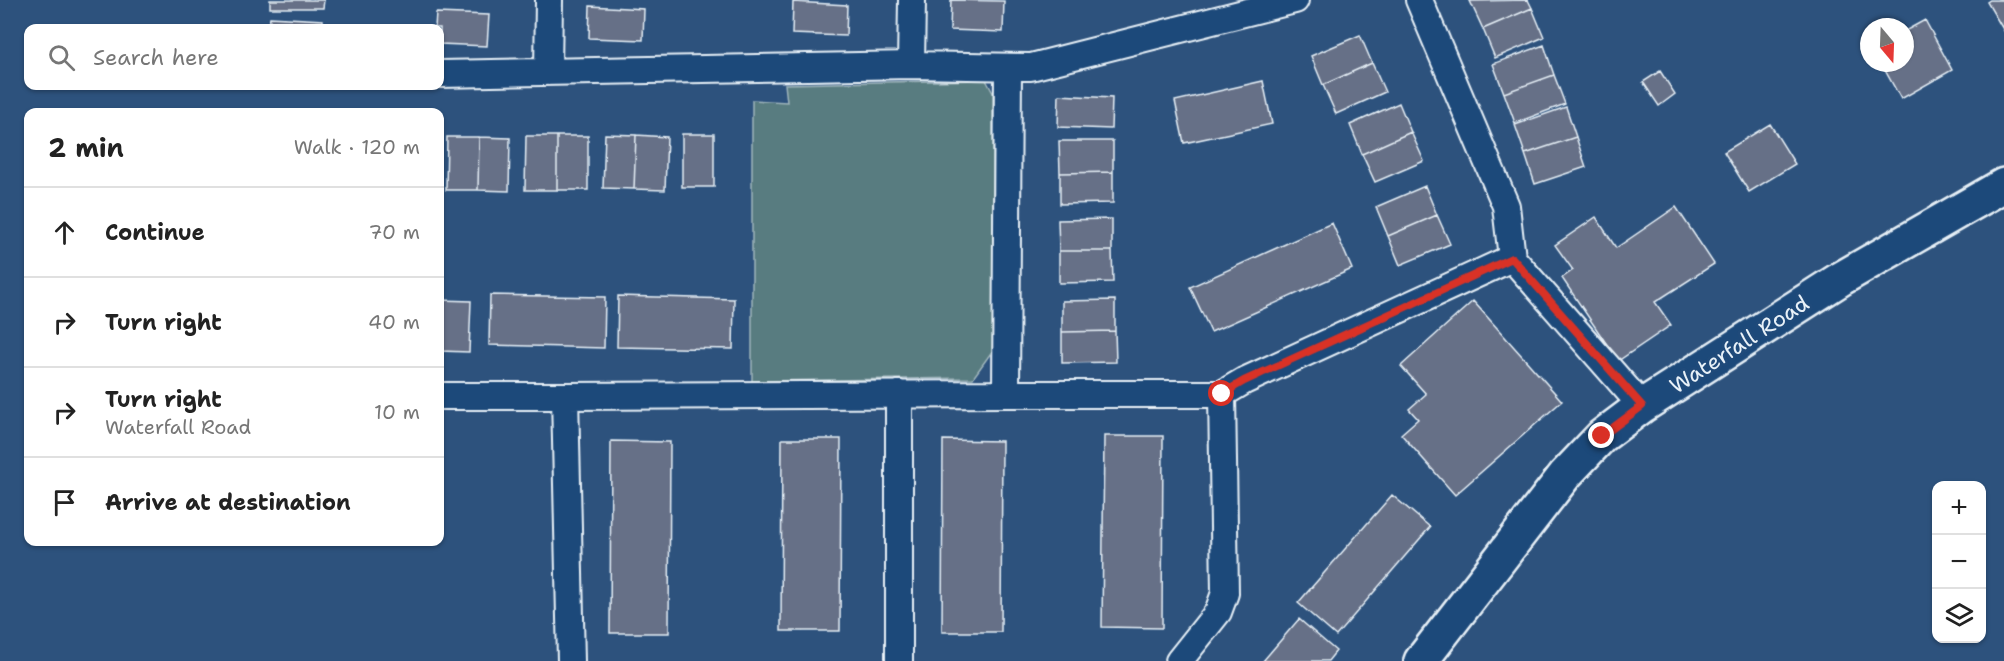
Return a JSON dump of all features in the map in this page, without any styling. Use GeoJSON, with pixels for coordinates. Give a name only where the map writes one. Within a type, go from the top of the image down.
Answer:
{"type":"FeatureCollection","features":[{"type":"Feature","properties":{"kind":"street"},"geometry":{"type":"LineString","coordinates":[[548,72],[549,0]]}},
{"type":"Feature","properties":{"kind":"street"},"geometry":{"type":"LineString","coordinates":[[911,66],[912,0]]}},
{"type":"Feature","properties":{"kind":"street"},"geometry":{"type":"LineString","coordinates":[[444,74],[911,66],[1008,68],[1057,61],[1295,0]]}},
{"type":"Feature","properties":{"kind":"street"},"geometry":{"type":"LineString","coordinates":[[1419,0],[1506,206],[1512,258],[1642,406]]}},
{"type":"Feature","properties":{"kind":"street"},"geometry":{"type":"LineString","coordinates":[[1006,394],[1008,68]]}},
{"type":"Feature","properties":{"kind":"street","name":"Waterfall Road"},"geometry":{"type":"LineString","coordinates":[[1421,661],[1565,475],[1602,436],[1642,406],[1842,278],[2004,185]]}},
{"type":"Feature","properties":{"kind":"street"},"geometry":{"type":"LineString","coordinates":[[444,396],[1222,394],[1244,381],[1512,258]]}},
{"type":"Feature","properties":{"kind":"street"},"geometry":{"type":"LineString","coordinates":[[899,394],[899,661]]}},
{"type":"Feature","properties":{"kind":"street"},"geometry":{"type":"LineString","coordinates":[[1179,661],[1224,602],[1222,394]]}},
{"type":"Feature","properties":{"kind":"street"},"geometry":{"type":"LineString","coordinates":[[565,396],[571,661]]}},
{"type":"Feature","properties":{"kind":"green space"},"geometry":{"type":"Polygon","coordinates":[[[986,80],[993,93],[993,350],[973,378],[752,381],[752,100],[787,102],[785,84],[986,80]]]}},
{"type":"Feature","properties":{"kind":"building"},"geometry":{"type":"Polygon","coordinates":[[[270,0],[324,0],[323,8],[270,8],[270,0]]]}},
{"type":"Feature","properties":{"kind":"building"},"geometry":{"type":"Polygon","coordinates":[[[951,0],[1004,1],[1003,32],[950,30],[951,0]]]}},
{"type":"Feature","properties":{"kind":"building"},"geometry":{"type":"Polygon","coordinates":[[[1528,0],[1532,8],[1483,29],[1470,1],[1528,0]]]}},
{"type":"Feature","properties":{"kind":"building"},"geometry":{"type":"Polygon","coordinates":[[[2004,0],[2004,31],[1987,2],[2004,0]]]}},
{"type":"Feature","properties":{"kind":"building"},"geometry":{"type":"Polygon","coordinates":[[[793,2],[847,5],[846,36],[792,34],[793,2]]]}},
{"type":"Feature","properties":{"kind":"building"},"geometry":{"type":"Polygon","coordinates":[[[590,6],[644,9],[643,40],[589,38],[590,6]]]}},
{"type":"Feature","properties":{"kind":"building"},"geometry":{"type":"Polygon","coordinates":[[[1532,8],[1544,37],[1495,58],[1483,29],[1532,8]]]}},
{"type":"Feature","properties":{"kind":"building"},"geometry":{"type":"Polygon","coordinates":[[[436,13],[489,15],[487,46],[444,44],[444,24],[435,24],[436,13]]]}},
{"type":"Feature","properties":{"kind":"building"},"geometry":{"type":"Polygon","coordinates":[[[270,17],[323,20],[323,24],[269,24],[270,17]]]}},
{"type":"Feature","properties":{"kind":"building"},"geometry":{"type":"Polygon","coordinates":[[[1925,20],[1952,70],[1901,99],[1886,72],[1914,72],[1914,26],[1925,20]]]}},
{"type":"Feature","properties":{"kind":"building"},"geometry":{"type":"Polygon","coordinates":[[[1360,35],[1372,63],[1323,85],[1311,56],[1360,35]]]}},
{"type":"Feature","properties":{"kind":"building"},"geometry":{"type":"Polygon","coordinates":[[[1544,45],[1554,75],[1504,93],[1493,64],[1544,45]]]}},
{"type":"Feature","properties":{"kind":"building"},"geometry":{"type":"Polygon","coordinates":[[[1372,63],[1385,92],[1336,114],[1323,85],[1372,63]]]}},
{"type":"Feature","properties":{"kind":"building"},"geometry":{"type":"Polygon","coordinates":[[[1660,71],[1675,94],[1659,106],[1643,82],[1660,71]]]}},
{"type":"Feature","properties":{"kind":"building"},"geometry":{"type":"Polygon","coordinates":[[[1554,75],[1565,104],[1515,123],[1504,93],[1554,75]]]}},
{"type":"Feature","properties":{"kind":"building"},"geometry":{"type":"Polygon","coordinates":[[[1263,81],[1272,124],[1184,143],[1175,101],[1263,81]]]}},
{"type":"Feature","properties":{"kind":"building"},"geometry":{"type":"Polygon","coordinates":[[[1059,95],[1112,98],[1111,129],[1058,127],[1059,95]]]}},
{"type":"Feature","properties":{"kind":"building"},"geometry":{"type":"Polygon","coordinates":[[[1399,103],[1411,132],[1362,154],[1350,125],[1399,103]]]}},
{"type":"Feature","properties":{"kind":"building"},"geometry":{"type":"Polygon","coordinates":[[[1566,107],[1576,137],[1525,154],[1515,125],[1566,107]]]}},
{"type":"Feature","properties":{"kind":"building"},"geometry":{"type":"Polygon","coordinates":[[[1770,124],[1795,164],[1749,192],[1724,152],[1770,124]]]}},
{"type":"Feature","properties":{"kind":"building"},"geometry":{"type":"Polygon","coordinates":[[[1411,132],[1424,161],[1375,182],[1362,154],[1411,132]]]}},
{"type":"Feature","properties":{"kind":"building"},"geometry":{"type":"Polygon","coordinates":[[[605,134],[636,135],[634,189],[603,188],[605,134]]]}},
{"type":"Feature","properties":{"kind":"building"},"geometry":{"type":"Polygon","coordinates":[[[682,134],[714,134],[714,187],[682,187],[682,134]]]}},
{"type":"Feature","properties":{"kind":"building"},"geometry":{"type":"Polygon","coordinates":[[[636,135],[667,137],[665,190],[634,189],[636,135]]]}},
{"type":"Feature","properties":{"kind":"building"},"geometry":{"type":"Polygon","coordinates":[[[526,136],[557,136],[557,190],[525,190],[526,136]]]}},
{"type":"Feature","properties":{"kind":"building"},"geometry":{"type":"Polygon","coordinates":[[[557,136],[588,136],[588,190],[557,190],[557,136]]]}},
{"type":"Feature","properties":{"kind":"building"},"geometry":{"type":"Polygon","coordinates":[[[447,137],[479,137],[478,190],[446,190],[447,137]]]}},
{"type":"Feature","properties":{"kind":"building"},"geometry":{"type":"Polygon","coordinates":[[[479,137],[510,138],[509,191],[478,190],[479,137]]]}},
{"type":"Feature","properties":{"kind":"building"},"geometry":{"type":"Polygon","coordinates":[[[1576,137],[1586,167],[1535,184],[1525,154],[1576,137]]]}},
{"type":"Feature","properties":{"kind":"building"},"geometry":{"type":"Polygon","coordinates":[[[1059,141],[1113,141],[1113,172],[1060,173],[1059,141]]]}},
{"type":"Feature","properties":{"kind":"building"},"geometry":{"type":"Polygon","coordinates":[[[1113,172],[1113,203],[1060,204],[1060,173],[1113,172]]]}},
{"type":"Feature","properties":{"kind":"building"},"geometry":{"type":"Polygon","coordinates":[[[1425,186],[1437,215],[1388,236],[1376,207],[1425,186]]]}},
{"type":"Feature","properties":{"kind":"building"},"geometry":{"type":"Polygon","coordinates":[[[1676,207],[1714,264],[1655,302],[1671,325],[1618,361],[1562,278],[1573,270],[1555,245],[1596,217],[1616,248],[1676,207]]]}},
{"type":"Feature","properties":{"kind":"building"},"geometry":{"type":"Polygon","coordinates":[[[1437,215],[1450,244],[1400,265],[1388,236],[1437,215]]]}},
{"type":"Feature","properties":{"kind":"building"},"geometry":{"type":"Polygon","coordinates":[[[1112,219],[1112,251],[1059,251],[1058,220],[1112,219]]]}},
{"type":"Feature","properties":{"kind":"building"},"geometry":{"type":"Polygon","coordinates":[[[1332,223],[1352,269],[1211,332],[1190,287],[1332,223]]]}},
{"type":"Feature","properties":{"kind":"building"},"geometry":{"type":"Polygon","coordinates":[[[1059,251],[1112,251],[1113,282],[1059,283],[1059,251]]]}},
{"type":"Feature","properties":{"kind":"building"},"geometry":{"type":"Polygon","coordinates":[[[490,295],[605,297],[604,348],[489,345],[490,295]]]}},
{"type":"Feature","properties":{"kind":"building"},"geometry":{"type":"Polygon","coordinates":[[[618,296],[734,299],[733,349],[617,347],[618,296]]]}},
{"type":"Feature","properties":{"kind":"building"},"geometry":{"type":"Polygon","coordinates":[[[444,300],[471,301],[469,352],[444,351],[444,300]]]}},
{"type":"Feature","properties":{"kind":"building"},"geometry":{"type":"Polygon","coordinates":[[[1115,300],[1115,331],[1062,332],[1062,301],[1115,300]]]}},
{"type":"Feature","properties":{"kind":"building"},"geometry":{"type":"Polygon","coordinates":[[[1473,301],[1562,401],[1455,495],[1401,434],[1418,419],[1409,409],[1426,394],[1401,366],[1473,301]]]}},
{"type":"Feature","properties":{"kind":"building"},"geometry":{"type":"Polygon","coordinates":[[[1115,331],[1116,362],[1062,363],[1062,332],[1115,331]]]}},
{"type":"Feature","properties":{"kind":"building"},"geometry":{"type":"Polygon","coordinates":[[[1104,436],[1163,436],[1162,628],[1102,627],[1104,436]]]}},
{"type":"Feature","properties":{"kind":"building"},"geometry":{"type":"Polygon","coordinates":[[[782,439],[841,439],[840,631],[781,631],[782,439]]]}},
{"type":"Feature","properties":{"kind":"building"},"geometry":{"type":"Polygon","coordinates":[[[943,440],[1002,441],[1001,632],[942,632],[943,440]]]}},
{"type":"Feature","properties":{"kind":"building"},"geometry":{"type":"Polygon","coordinates":[[[611,441],[670,442],[669,633],[610,633],[611,441]]]}},
{"type":"Feature","properties":{"kind":"building"},"geometry":{"type":"Polygon","coordinates":[[[1392,495],[1430,527],[1336,636],[1298,603],[1392,495]]]}},
{"type":"Feature","properties":{"kind":"building"},"geometry":{"type":"Polygon","coordinates":[[[1299,619],[1336,651],[1328,661],[1263,661],[1299,619]]]}},
{"type":"Feature","properties":{"kind":"route"},"geometry":{"type":"LineString","coordinates":[[1222,394],[1244,381],[1512,258],[1642,406],[1602,436]]}}]}
